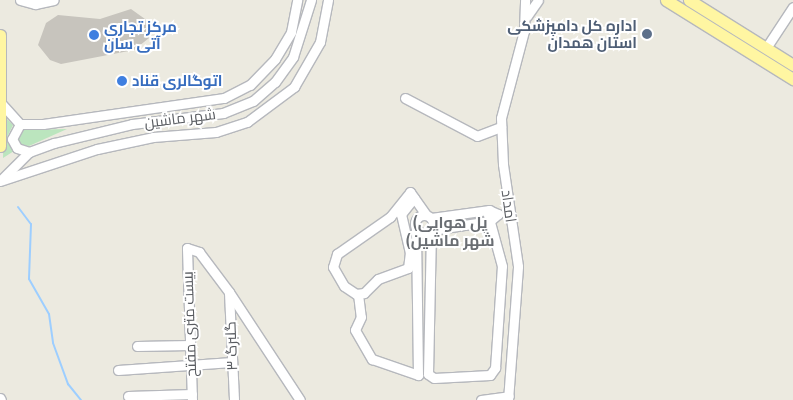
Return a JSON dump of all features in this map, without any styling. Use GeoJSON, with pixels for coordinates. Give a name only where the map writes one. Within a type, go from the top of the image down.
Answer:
{"type":"FeatureCollection","features":[{"type":"Feature","properties":{"kind":"main road"},"geometry":{"type":"LineString","coordinates":[[666,0],[793,79]]}},
{"type":"Feature","properties":{"kind":"main road"},"geometry":{"type":"LineString","coordinates":[[689,0],[793,64]]}},
{"type":"Feature","properties":{"kind":"main road"},"geometry":{"type":"LineString","coordinates":[[0,35],[0,146]]}},
{"type":"Feature","properties":{"kind":"main road"},"geometry":{"type":"LineString","coordinates":[[760,59],[766,48]]}},
{"type":"Feature","properties":{"kind":"street"},"geometry":{"type":"LineString","coordinates":[[21,1],[54,0]]}},
{"type":"Feature","properties":{"kind":"street","name":"شهر ماشین"},"geometry":{"type":"LineString","coordinates":[[20,124],[58,124],[199,104],[237,92],[263,74],[284,46],[297,0]]}},
{"type":"Feature","properties":{"kind":"street","name":"شهر ماشین"},"geometry":{"type":"LineString","coordinates":[[0,181],[29,152],[132,124],[241,107],[275,82],[293,57],[311,0]]}},
{"type":"Feature","properties":{"kind":"street"},"geometry":{"type":"LineString","coordinates":[[0,181],[97,149],[153,137],[216,132],[247,122],[294,87],[320,42],[328,0]]}},
{"type":"Feature","properties":{"kind":"street"},"geometry":{"type":"LineString","coordinates":[[525,0],[527,16]]}},
{"type":"Feature","properties":{"kind":"street"},"geometry":{"type":"LineString","coordinates":[[527,16],[538,0]]}},
{"type":"Feature","properties":{"kind":"street"},"geometry":{"type":"LineString","coordinates":[[766,48],[793,7]]}},
{"type":"Feature","properties":{"kind":"street","name":"امداد"},"geometry":{"type":"LineString","coordinates":[[509,398],[518,266],[509,212],[502,127],[504,95],[527,16]]}},
{"type":"Feature","properties":{"kind":"street"},"geometry":{"type":"LineString","coordinates":[[405,98],[477,136],[502,127]]}},
{"type":"Feature","properties":{"kind":"street"},"geometry":{"type":"LineString","coordinates":[[0,102],[20,124],[12,139],[17,148],[29,152]]}},
{"type":"Feature","properties":{"kind":"street"},"geometry":{"type":"LineString","coordinates":[[410,192],[429,216],[432,230],[424,369],[413,377],[372,359],[356,330],[361,317],[358,294],[339,280],[333,260],[390,216],[410,192]]}},
{"type":"Feature","properties":{"kind":"street"},"geometry":{"type":"LineString","coordinates":[[358,294],[378,279],[408,268],[410,252],[401,214],[414,198]]}},
{"type":"Feature","properties":{"kind":"street"},"geometry":{"type":"LineString","coordinates":[[487,211],[502,266],[495,368],[490,375],[434,378],[424,369],[416,228],[418,217],[487,211],[498,214],[509,212]]}},
{"type":"Feature","properties":{"kind":"street"},"geometry":{"type":"LineString","coordinates":[[416,228],[423,233],[489,221],[498,214]]}},
{"type":"Feature","properties":{"kind":"street","name":"بیست متری مفتح"},"geometry":{"type":"LineString","coordinates":[[192,397],[187,248],[199,252],[229,292]]}},
{"type":"Feature","properties":{"kind":"street"},"geometry":{"type":"LineString","coordinates":[[229,292],[300,400]]}},
{"type":"Feature","properties":{"kind":"street","name":"گلبرگ ۳"},"geometry":{"type":"LineString","coordinates":[[229,292],[234,400]]}},
{"type":"Feature","properties":{"kind":"street"},"geometry":{"type":"LineString","coordinates":[[137,346],[190,345]]}},
{"type":"Feature","properties":{"kind":"street"},"geometry":{"type":"LineString","coordinates":[[118,370],[191,368],[232,362]]}},
{"type":"Feature","properties":{"kind":"street"},"geometry":{"type":"LineString","coordinates":[[128,396],[192,397]]}},
{"type":"Feature","properties":{"kind":"street"},"geometry":{"type":"LineString","coordinates":[[481,400],[509,398]]}},
{"type":"Feature","properties":{"kind":"green space"},"geometry":{"type":"Polygon","coordinates":[[[4,116],[13,125],[7,137],[14,151],[3,158],[4,116]]]}},
{"type":"Feature","properties":{"kind":"green space"},"geometry":{"type":"Polygon","coordinates":[[[67,129],[29,146],[20,145],[17,139],[23,130],[67,129]]]}},
{"type":"Feature","properties":{"kind":"building","name":"مرکز تجاری آتی سان"},"geometry":{"type":"Polygon","coordinates":[[[131,9],[145,19],[149,31],[149,38],[134,50],[61,64],[50,60],[38,45],[46,23],[58,15],[100,19],[131,9]]]}},
{"type":"Feature","properties":{"kind":"waterway"},"geometry":{"type":"LineString","coordinates":[[18,207],[31,224],[29,279],[49,314],[53,343],[68,384],[81,400]]}},
{"type":"Feature","properties":{"kind":"place","name":"اداره کل دامپزشکی استان همدان"},"geometry":{"type":"Point","coordinates":[647,34]}},
{"type":"Feature","properties":{"kind":"place","name":"مرکز تجاری آتی سان"},"geometry":{"type":"Point","coordinates":[94,35]}},
{"type":"Feature","properties":{"kind":"place","name":"اتوگالری قناد"},"geometry":{"type":"Point","coordinates":[122,81]}},
{"type":"Feature","properties":{"kind":"district","name":"(پل هوایی (شهر ماشین"},"geometry":{"type":"Point","coordinates":[450,232]}}]}
